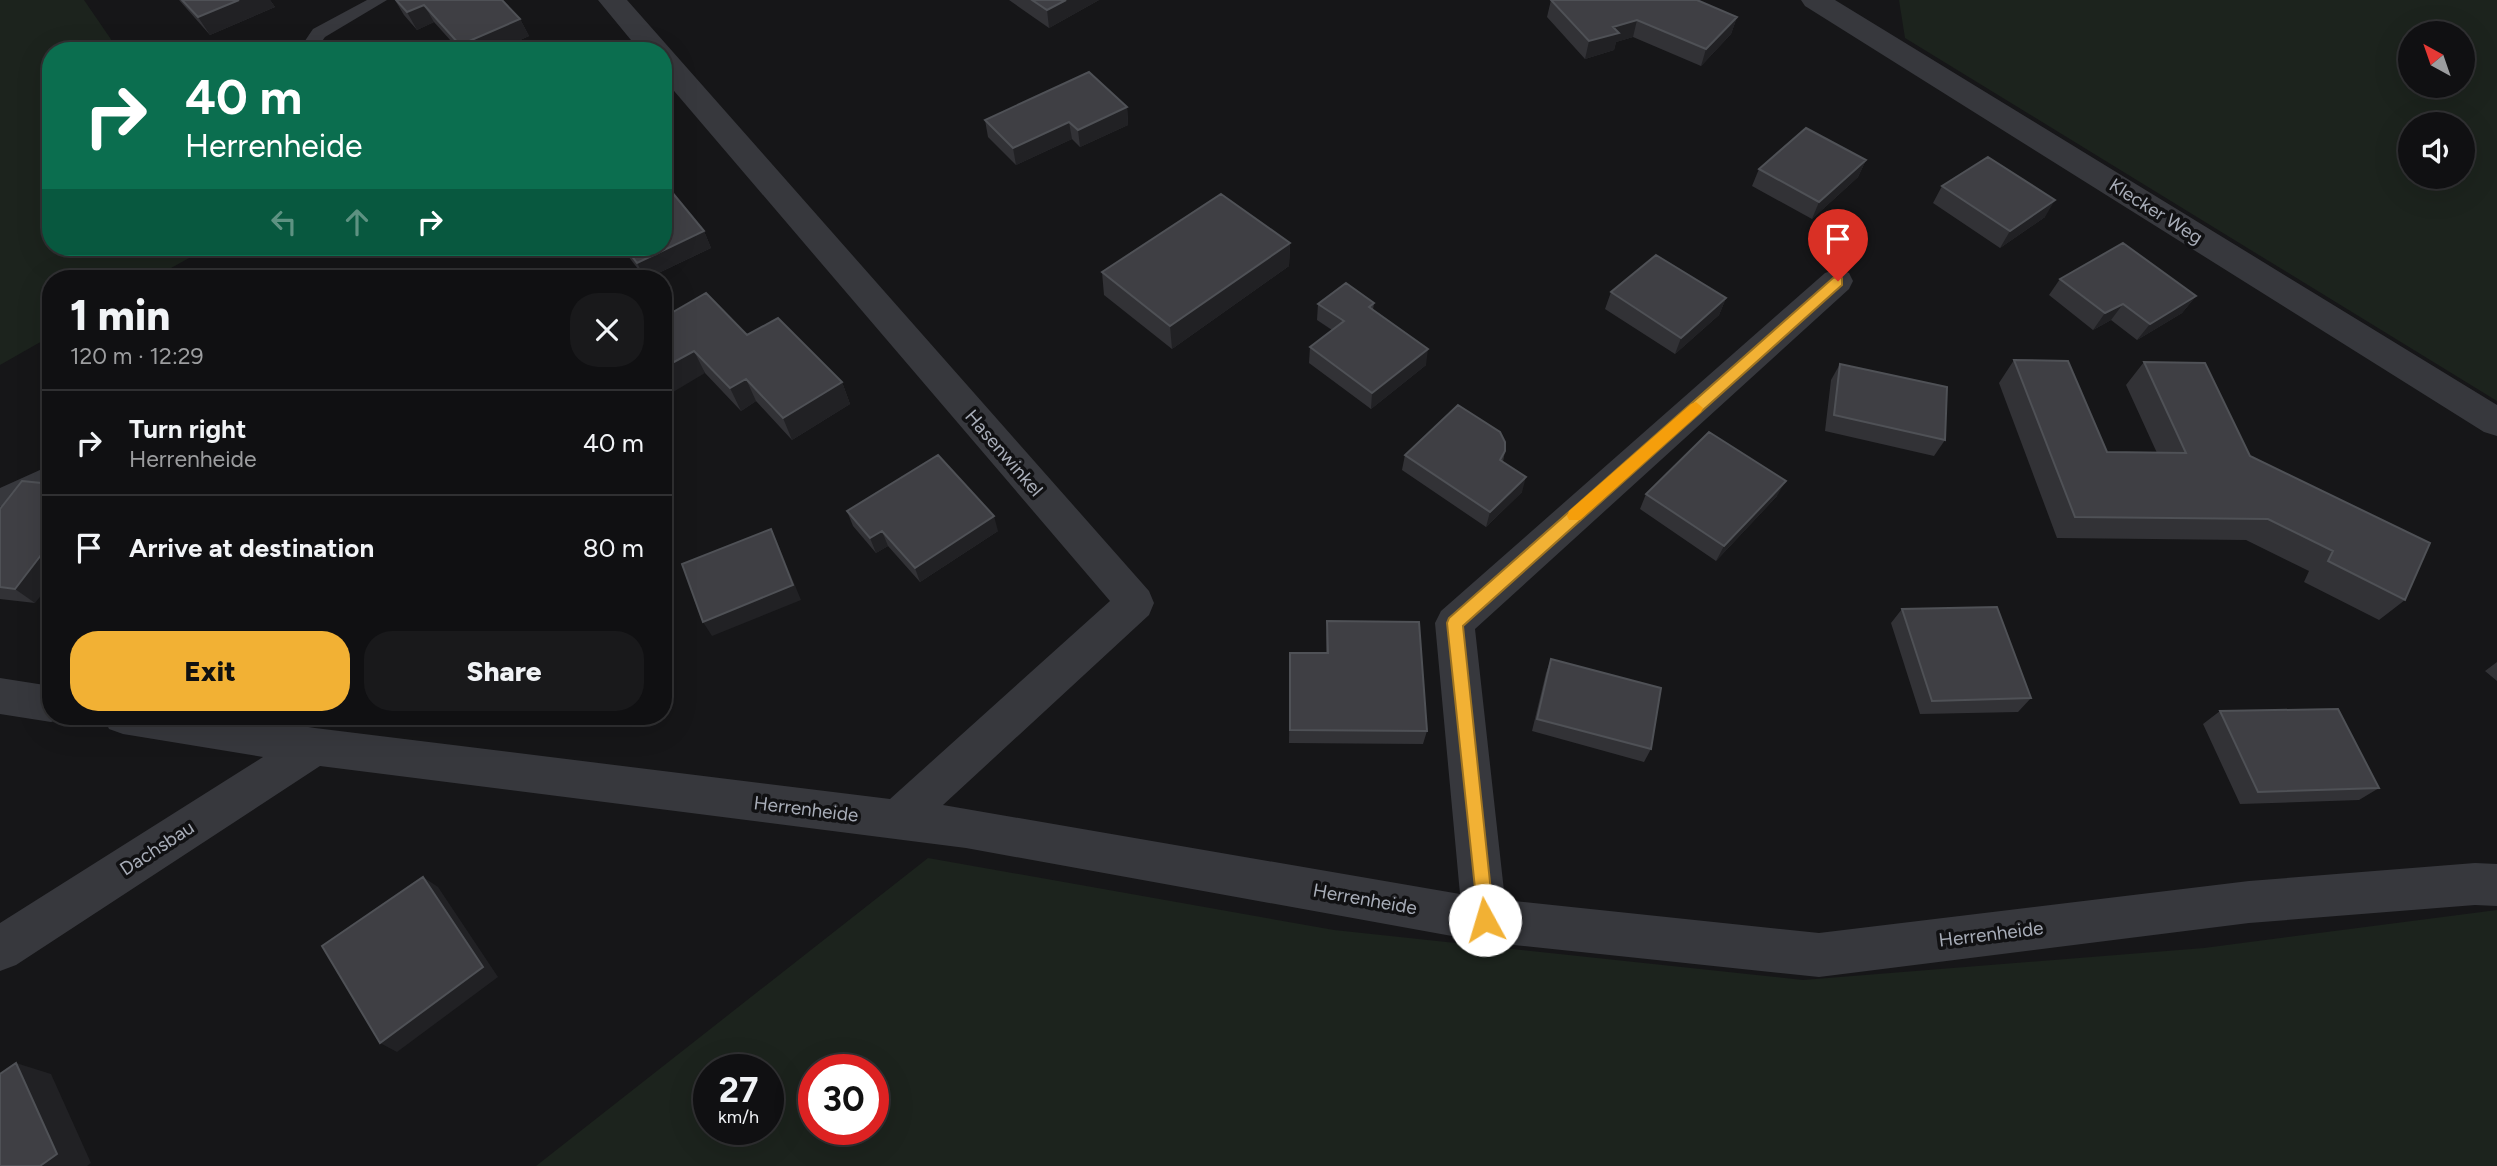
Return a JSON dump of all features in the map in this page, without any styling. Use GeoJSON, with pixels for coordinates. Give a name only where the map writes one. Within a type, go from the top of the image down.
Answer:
{"type":"FeatureCollection","features":[{"type":"Feature","properties":{"kind":"street"},"geometry":{"type":"LineString","coordinates":[[612,0],[648,42]]}},
{"type":"Feature","properties":{"kind":"street","name":"Klecker Weg"},"geometry":{"type":"LineString","coordinates":[[1815,0],[2497,422]]}},
{"type":"Feature","properties":{"kind":"street","name":"Hasenwinkel"},"geometry":{"type":"LineString","coordinates":[[672,69],[1135,603],[897,820]]}},
{"type":"Feature","properties":{"kind":"street"},"geometry":{"type":"LineString","coordinates":[[1485,920],[1455,623],[1838,281]]}},
{"type":"Feature","properties":{"kind":"street"},"geometry":{"type":"LineString","coordinates":[[0,696],[42,703]]}},
{"type":"Feature","properties":{"kind":"street","name":"Herrenheide"},"geometry":{"type":"LineString","coordinates":[[179,725],[315,747],[966,828],[1485,920],[1819,955],[2249,902],[2475,884],[2497,885]]}},
{"type":"Feature","properties":{"kind":"street","name":"Dachsbau"},"geometry":{"type":"LineString","coordinates":[[0,949],[315,747]]}},
{"type":"Feature","properties":{"kind":"lane"},"geometry":{"type":"LineString","coordinates":[[312,42],[319,33],[379,0]]}},
{"type":"Feature","properties":{"kind":"lane"},"geometry":{"type":"LineString","coordinates":[[0,498],[42,477]]}},
{"type":"Feature","properties":{"kind":"shaded area"},"geometry":{"type":"Polygon","coordinates":[[[0,0],[84,0],[113,42],[42,42],[42,256],[193,256],[167,270],[42,270],[42,341],[0,365],[0,0]]]}},
{"type":"Feature","properties":{"kind":"shaded area"},"geometry":{"type":"Polygon","coordinates":[[[1899,0],[2497,0],[2497,401],[1905,38],[1899,0]]]}},
{"type":"Feature","properties":{"kind":"shaded area"},"geometry":{"type":"Polygon","coordinates":[[[928,858],[1334,930],[1803,980],[2204,948],[2497,910],[2497,1166],[536,1166],[928,858]]]}},
{"type":"Feature","properties":{"kind":"building"},"geometry":{"type":"Polygon","coordinates":[[[182,0],[239,0],[198,17],[182,0]]]}},
{"type":"Feature","properties":{"kind":"building"},"geometry":{"type":"Polygon","coordinates":[[[396,0],[502,0],[520,19],[467,42],[457,42],[424,5],[407,12],[396,0]]]}},
{"type":"Feature","properties":{"kind":"building"},"geometry":{"type":"Polygon","coordinates":[[[1032,0],[1066,0],[1047,10],[1032,0]]]}},
{"type":"Feature","properties":{"kind":"building"},"geometry":{"type":"Polygon","coordinates":[[[1551,0],[1697,0],[1737,17],[1706,49],[1637,20],[1613,27],[1619,33],[1589,41],[1551,0]]]}},
{"type":"Feature","properties":{"kind":"building"},"geometry":{"type":"Polygon","coordinates":[[[1089,72],[1127,107],[1078,130],[1069,122],[1013,148],[985,120],[1089,72]]]}},
{"type":"Feature","properties":{"kind":"building"},"geometry":{"type":"Polygon","coordinates":[[[1806,128],[1866,160],[1819,202],[1759,169],[1806,128]]]}},
{"type":"Feature","properties":{"kind":"building"},"geometry":{"type":"Polygon","coordinates":[[[1988,157],[2055,200],[2010,231],[1942,186],[1988,157]]]}},
{"type":"Feature","properties":{"kind":"building"},"geometry":{"type":"Polygon","coordinates":[[[672,192],[704,231],[672,246],[672,192]]]}},
{"type":"Feature","properties":{"kind":"building"},"geometry":{"type":"Polygon","coordinates":[[[1221,194],[1290,243],[1170,326],[1102,272],[1221,194]]]}},
{"type":"Feature","properties":{"kind":"building"},"geometry":{"type":"Polygon","coordinates":[[[2123,243],[2196,296],[2150,324],[2123,304],[2105,313],[2060,279],[2123,243]]]}},
{"type":"Feature","properties":{"kind":"building"},"geometry":{"type":"Polygon","coordinates":[[[1656,255],[1726,298],[1681,338],[1611,292],[1656,255]]]}},
{"type":"Feature","properties":{"kind":"building"},"geometry":{"type":"Polygon","coordinates":[[[632,256],[652,256],[637,263],[632,256]]]}},
{"type":"Feature","properties":{"kind":"building"},"geometry":{"type":"Polygon","coordinates":[[[1346,283],[1374,303],[1369,307],[1428,349],[1372,393],[1310,347],[1344,321],[1318,304],[1346,283]]]}},
{"type":"Feature","properties":{"kind":"building"},"geometry":{"type":"Polygon","coordinates":[[[706,293],[747,335],[778,318],[842,382],[783,418],[746,379],[730,388],[694,351],[672,363],[672,313],[706,293]]]}},
{"type":"Feature","properties":{"kind":"building"},"geometry":{"type":"Polygon","coordinates":[[[2014,360],[2068,361],[2107,452],[2186,453],[2144,362],[2205,363],[2250,456],[2430,543],[2405,600],[2328,561],[2333,551],[2268,519],[2075,517],[2014,360]]]}},
{"type":"Feature","properties":{"kind":"building"},"geometry":{"type":"Polygon","coordinates":[[[1840,364],[1947,387],[1945,440],[1834,415],[1840,364]]]}},
{"type":"Feature","properties":{"kind":"building"},"geometry":{"type":"Polygon","coordinates":[[[1458,405],[1500,432],[1505,442],[1505,451],[1500,460],[1526,477],[1490,512],[1405,455],[1458,405]]]}},
{"type":"Feature","properties":{"kind":"building"},"geometry":{"type":"Polygon","coordinates":[[[1709,432],[1786,481],[1724,546],[1646,494],[1709,432]]]}},
{"type":"Feature","properties":{"kind":"building"},"geometry":{"type":"Polygon","coordinates":[[[938,455],[994,516],[915,568],[882,531],[870,538],[847,511],[938,455]]]}},
{"type":"Feature","properties":{"kind":"building"},"geometry":{"type":"Polygon","coordinates":[[[22,481],[42,483],[42,554],[15,589],[0,587],[0,509],[22,481]]]}},
{"type":"Feature","properties":{"kind":"building"},"geometry":{"type":"Polygon","coordinates":[[[771,529],[793,585],[703,622],[682,564],[771,529]]]}},
{"type":"Feature","properties":{"kind":"building"},"geometry":{"type":"Polygon","coordinates":[[[1997,607],[2031,698],[1932,701],[1902,609],[1997,607]]]}},
{"type":"Feature","properties":{"kind":"building"},"geometry":{"type":"Polygon","coordinates":[[[1327,621],[1419,622],[1427,731],[1290,730],[1290,653],[1328,653],[1327,621]]]}},
{"type":"Feature","properties":{"kind":"building"},"geometry":{"type":"Polygon","coordinates":[[[1551,659],[1661,688],[1651,749],[1537,719],[1551,659]]]}},
{"type":"Feature","properties":{"kind":"building"},"geometry":{"type":"Polygon","coordinates":[[[2338,709],[2379,788],[2258,792],[2220,711],[2338,709]]]}},
{"type":"Feature","properties":{"kind":"building"},"geometry":{"type":"Polygon","coordinates":[[[423,877],[483,967],[380,1043],[322,946],[423,877]]]}},
{"type":"Feature","properties":{"kind":"building"},"geometry":{"type":"Polygon","coordinates":[[[16,1063],[57,1154],[40,1166],[0,1166],[0,1074],[16,1063]]]}},
{"type":"Feature","properties":{"kind":"slow traffic"},"geometry":{"type":"LineString","coordinates":[[1575,516],[1696,408]]}},
{"type":"Feature","properties":{"kind":"route"},"geometry":{"type":"LineString","coordinates":[[1485,920],[1455,623],[1838,281]]}}]}
